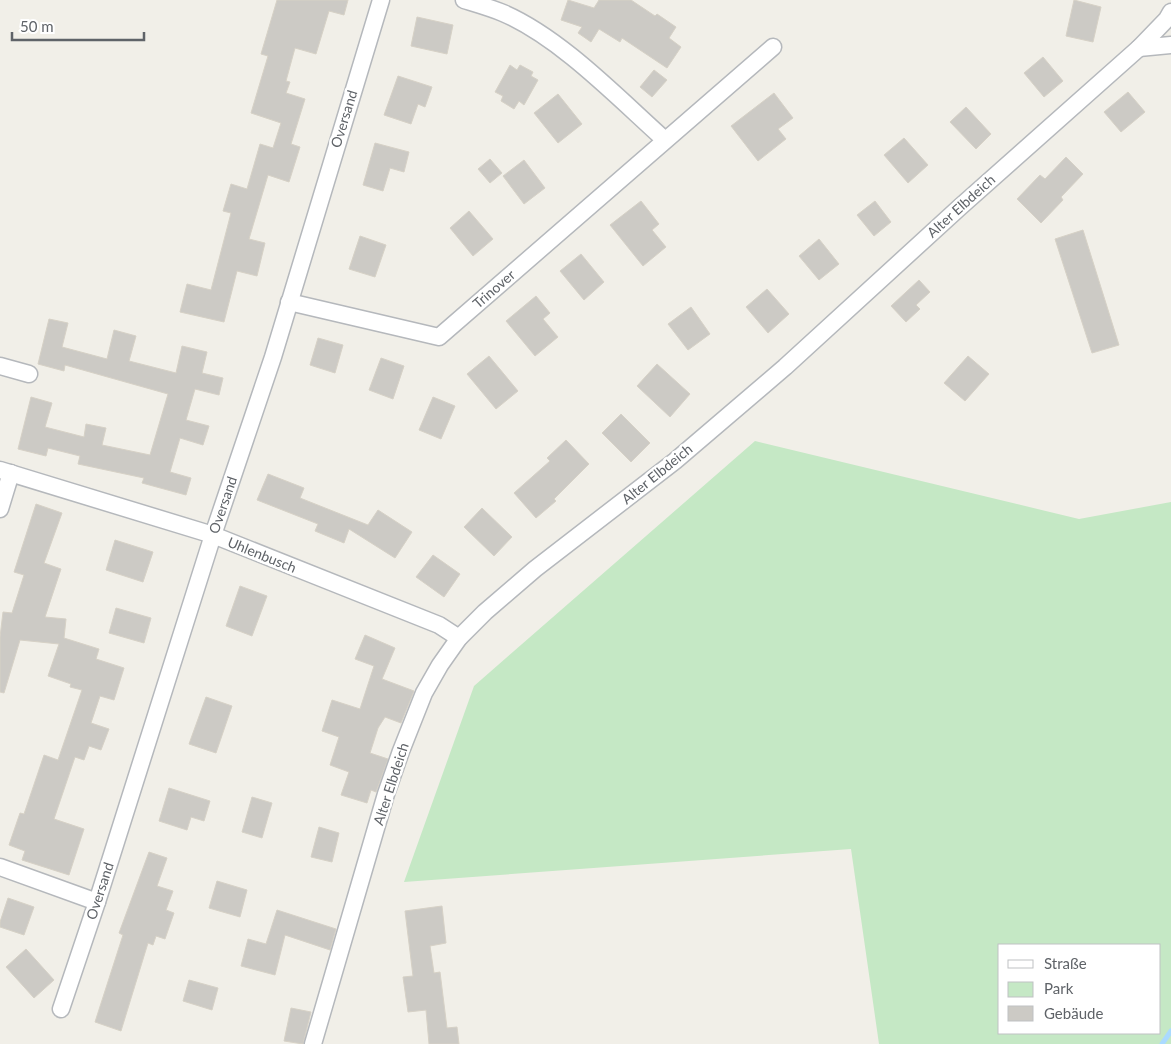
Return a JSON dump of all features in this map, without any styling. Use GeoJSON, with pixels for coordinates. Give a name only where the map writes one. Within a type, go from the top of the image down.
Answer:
{"type":"FeatureCollection","features":[{"type":"Feature","properties":{"kind":"street","name":"Oversand"},"geometry":{"type":"LineString","coordinates":[[61,1009],[97,902],[213,535],[273,357],[381,0]]}},
{"type":"Feature","properties":{"kind":"street"},"geometry":{"type":"LineString","coordinates":[[464,0],[504,14],[539,33],[581,64],[665,140]]}},
{"type":"Feature","properties":{"kind":"street","name":"Alter Elbdeich"},"geometry":{"type":"LineString","coordinates":[[313,1044],[386,794],[401,751],[424,693],[440,665],[460,638],[485,612],[535,569],[675,461],[778,373],[960,207],[1139,48],[1171,12]]}},
{"type":"Feature","properties":{"kind":"street"},"geometry":{"type":"LineString","coordinates":[[1139,48],[1171,45]]}},
{"type":"Feature","properties":{"kind":"street","name":"Trinover"},"geometry":{"type":"LineString","coordinates":[[289,302],[439,337],[773,47]]}},
{"type":"Feature","properties":{"kind":"street"},"geometry":{"type":"LineString","coordinates":[[0,366],[28,374]]}},
{"type":"Feature","properties":{"kind":"street"},"geometry":{"type":"LineString","coordinates":[[0,509],[6,472]]}},
{"type":"Feature","properties":{"kind":"street","name":"Uhlenbusch"},"geometry":{"type":"LineString","coordinates":[[6,472],[213,535],[439,625],[460,638]]}},
{"type":"Feature","properties":{"kind":"street"},"geometry":{"type":"LineString","coordinates":[[0,867],[97,902]]}},
{"type":"Feature","properties":{"kind":"green space"},"geometry":{"type":"Polygon","coordinates":[[[755,441],[1079,519],[1171,502],[1171,1044],[879,1044],[851,849],[404,882],[474,686],[755,441]]]}},
{"type":"Feature","properties":{"kind":"building"},"geometry":{"type":"Polygon","coordinates":[[[277,0],[348,0],[344,15],[329,11],[316,54],[295,48],[286,81],[290,82],[286,93],[305,99],[291,144],[300,147],[289,182],[268,175],[249,239],[265,243],[257,276],[237,271],[224,322],[180,312],[187,284],[211,290],[231,213],[223,211],[231,184],[247,189],[260,144],[273,148],[281,123],[251,113],[268,56],[261,54],[277,0]]]}},
{"type":"Feature","properties":{"kind":"building"},"geometry":{"type":"Polygon","coordinates":[[[568,0],[594,8],[599,0],[631,0],[676,27],[669,38],[681,47],[667,68],[622,38],[620,42],[599,29],[591,42],[578,33],[582,27],[561,20],[568,0]]]}},
{"type":"Feature","properties":{"kind":"building"},"geometry":{"type":"Polygon","coordinates":[[[1074,0],[1101,7],[1093,42],[1066,36],[1074,0]]]}},
{"type":"Feature","properties":{"kind":"building"},"geometry":{"type":"Polygon","coordinates":[[[417,17],[453,25],[447,54],[411,46],[417,17]]]}},
{"type":"Feature","properties":{"kind":"building"},"geometry":{"type":"Polygon","coordinates":[[[1043,57],[1063,81],[1044,97],[1024,73],[1043,57]]]}},
{"type":"Feature","properties":{"kind":"building"},"geometry":{"type":"Polygon","coordinates":[[[510,65],[517,70],[520,65],[533,72],[531,76],[538,80],[524,105],[519,101],[514,109],[501,101],[503,96],[495,92],[510,65]]]}},
{"type":"Feature","properties":{"kind":"building"},"geometry":{"type":"Polygon","coordinates":[[[654,70],[667,80],[652,97],[640,87],[654,70]]]}},
{"type":"Feature","properties":{"kind":"building"},"geometry":{"type":"Polygon","coordinates":[[[398,76],[432,87],[425,107],[418,104],[411,124],[384,115],[398,76]]]}},
{"type":"Feature","properties":{"kind":"building"},"geometry":{"type":"Polygon","coordinates":[[[1128,92],[1145,112],[1121,132],[1104,112],[1128,92]]]}},
{"type":"Feature","properties":{"kind":"building"},"geometry":{"type":"Polygon","coordinates":[[[774,93],[793,118],[778,129],[786,139],[758,161],[731,126],[774,93]]]}},
{"type":"Feature","properties":{"kind":"building"},"geometry":{"type":"Polygon","coordinates":[[[558,94],[582,124],[558,143],[534,113],[558,94]]]}},
{"type":"Feature","properties":{"kind":"building"},"geometry":{"type":"Polygon","coordinates":[[[966,107],[991,134],[976,149],[950,122],[966,107]]]}},
{"type":"Feature","properties":{"kind":"building"},"geometry":{"type":"Polygon","coordinates":[[[904,138],[928,165],[908,183],[884,155],[904,138]]]}},
{"type":"Feature","properties":{"kind":"building"},"geometry":{"type":"Polygon","coordinates":[[[375,143],[409,152],[404,172],[390,168],[383,191],[363,185],[375,143]]]}},
{"type":"Feature","properties":{"kind":"building"},"geometry":{"type":"Polygon","coordinates":[[[1066,157],[1083,174],[1061,197],[1063,200],[1041,223],[1017,199],[1040,175],[1045,179],[1066,157]]]}},
{"type":"Feature","properties":{"kind":"building"},"geometry":{"type":"Polygon","coordinates":[[[490,159],[502,173],[490,183],[478,169],[490,159]]]}},
{"type":"Feature","properties":{"kind":"building"},"geometry":{"type":"Polygon","coordinates":[[[524,160],[545,188],[524,204],[503,176],[524,160]]]}},
{"type":"Feature","properties":{"kind":"building"},"geometry":{"type":"Polygon","coordinates":[[[641,201],[659,224],[652,230],[666,247],[643,266],[610,225],[641,201]]]}},
{"type":"Feature","properties":{"kind":"building"},"geometry":{"type":"Polygon","coordinates":[[[875,201],[891,222],[874,236],[857,215],[875,201]]]}},
{"type":"Feature","properties":{"kind":"building"},"geometry":{"type":"Polygon","coordinates":[[[469,211],[493,239],[473,256],[450,228],[469,211]]]}},
{"type":"Feature","properties":{"kind":"building"},"geometry":{"type":"Polygon","coordinates":[[[1083,230],[1119,345],[1092,353],[1055,239],[1083,230]]]}},
{"type":"Feature","properties":{"kind":"building"},"geometry":{"type":"Polygon","coordinates":[[[360,236],[386,245],[375,277],[349,269],[360,236]]]}},
{"type":"Feature","properties":{"kind":"building"},"geometry":{"type":"Polygon","coordinates":[[[819,239],[839,264],[819,280],[799,256],[819,239]]]}},
{"type":"Feature","properties":{"kind":"building"},"geometry":{"type":"Polygon","coordinates":[[[581,254],[604,282],[584,300],[560,271],[581,254]]]}},
{"type":"Feature","properties":{"kind":"building"},"geometry":{"type":"Polygon","coordinates":[[[919,280],[930,292],[916,305],[920,309],[906,322],[891,306],[919,280]]]}},
{"type":"Feature","properties":{"kind":"building"},"geometry":{"type":"Polygon","coordinates":[[[767,289],[789,314],[768,333],[746,307],[767,289]]]}},
{"type":"Feature","properties":{"kind":"building"},"geometry":{"type":"Polygon","coordinates":[[[536,296],[550,313],[543,319],[558,337],[535,356],[506,321],[536,296]]]}},
{"type":"Feature","properties":{"kind":"building"},"geometry":{"type":"Polygon","coordinates":[[[691,307],[710,334],[688,350],[668,324],[691,307]]]}},
{"type":"Feature","properties":{"kind":"building"},"geometry":{"type":"Polygon","coordinates":[[[49,319],[68,323],[62,347],[107,359],[114,330],[136,336],[129,361],[176,373],[182,346],[207,352],[202,373],[223,378],[219,395],[195,389],[186,420],[209,426],[203,445],[180,438],[170,472],[191,478],[186,495],[142,483],[144,478],[78,464],[80,456],[48,448],[46,456],[18,449],[31,397],[52,403],[45,427],[84,437],[86,424],[106,428],[102,445],[150,455],[168,394],[65,365],[64,371],[38,364],[49,319]]]}},
{"type":"Feature","properties":{"kind":"building"},"geometry":{"type":"Polygon","coordinates":[[[318,338],[343,345],[335,373],[310,365],[318,338]]]}},
{"type":"Feature","properties":{"kind":"building"},"geometry":{"type":"Polygon","coordinates":[[[489,356],[518,391],[496,409],[467,374],[489,356]]]}},
{"type":"Feature","properties":{"kind":"building"},"geometry":{"type":"Polygon","coordinates":[[[968,356],[989,374],[965,401],[944,383],[968,356]]]}},
{"type":"Feature","properties":{"kind":"building"},"geometry":{"type":"Polygon","coordinates":[[[381,358],[404,366],[393,399],[369,390],[381,358]]]}},
{"type":"Feature","properties":{"kind":"building"},"geometry":{"type":"Polygon","coordinates":[[[657,364],[690,394],[670,417],[637,386],[657,364]]]}},
{"type":"Feature","properties":{"kind":"building"},"geometry":{"type":"Polygon","coordinates":[[[433,397],[455,406],[441,439],[419,430],[433,397]]]}},
{"type":"Feature","properties":{"kind":"building"},"geometry":{"type":"Polygon","coordinates":[[[621,414],[650,443],[631,462],[602,433],[621,414]]]}},
{"type":"Feature","properties":{"kind":"building"},"geometry":{"type":"Polygon","coordinates":[[[566,440],[589,464],[554,499],[556,501],[536,518],[514,493],[550,461],[547,458],[566,440]]]}},
{"type":"Feature","properties":{"kind":"building"},"geometry":{"type":"Polygon","coordinates":[[[268,474],[304,488],[300,498],[368,525],[378,510],[412,532],[395,558],[349,529],[344,543],[315,531],[318,524],[257,500],[268,474]]]}},
{"type":"Feature","properties":{"kind":"building"},"geometry":{"type":"Polygon","coordinates":[[[36,504],[62,513],[44,563],[61,569],[45,617],[66,619],[64,638],[99,649],[96,659],[124,668],[114,700],[100,696],[91,723],[109,729],[101,750],[89,746],[84,760],[75,757],[54,819],[84,829],[69,875],[22,860],[25,851],[9,845],[20,813],[24,814],[44,755],[58,760],[82,690],[70,687],[71,684],[48,676],[59,644],[20,640],[4,693],[0,692],[0,637],[3,612],[12,613],[24,575],[14,572],[36,504]]]}},
{"type":"Feature","properties":{"kind":"building"},"geometry":{"type":"Polygon","coordinates":[[[482,508],[512,537],[494,556],[464,527],[482,508]]]}},
{"type":"Feature","properties":{"kind":"building"},"geometry":{"type":"Polygon","coordinates":[[[115,540],[153,552],[143,582],[106,570],[115,540]]]}},
{"type":"Feature","properties":{"kind":"building"},"geometry":{"type":"Polygon","coordinates":[[[433,555],[460,574],[444,597],[416,577],[433,555]]]}},
{"type":"Feature","properties":{"kind":"building"},"geometry":{"type":"Polygon","coordinates":[[[240,586],[267,596],[252,636],[226,626],[240,586]]]}},
{"type":"Feature","properties":{"kind":"building"},"geometry":{"type":"Polygon","coordinates":[[[116,608],[151,618],[144,643],[109,633],[116,608]]]}},
{"type":"Feature","properties":{"kind":"building"},"geometry":{"type":"Polygon","coordinates":[[[365,635],[395,648],[382,679],[414,691],[401,723],[385,717],[378,728],[370,753],[388,759],[376,792],[371,790],[367,803],[341,795],[349,772],[330,765],[339,737],[322,731],[332,700],[360,709],[374,666],[355,659],[365,635]]]}},
{"type":"Feature","properties":{"kind":"building"},"geometry":{"type":"Polygon","coordinates":[[[206,697],[232,706],[216,753],[189,744],[206,697]]]}},
{"type":"Feature","properties":{"kind":"building"},"geometry":{"type":"Polygon","coordinates":[[[169,788],[210,801],[204,821],[191,817],[187,830],[159,821],[169,788]]]}},
{"type":"Feature","properties":{"kind":"building"},"geometry":{"type":"Polygon","coordinates":[[[252,797],[272,803],[262,838],[242,832],[252,797]]]}},
{"type":"Feature","properties":{"kind":"building"},"geometry":{"type":"Polygon","coordinates":[[[319,827],[339,833],[332,862],[311,857],[319,827]]]}},
{"type":"Feature","properties":{"kind":"building"},"geometry":{"type":"Polygon","coordinates":[[[149,852],[167,858],[157,886],[173,891],[166,910],[174,913],[165,939],[156,936],[153,945],[148,943],[121,1031],[95,1022],[123,935],[119,933],[149,852]]]}},
{"type":"Feature","properties":{"kind":"building"},"geometry":{"type":"Polygon","coordinates":[[[217,881],[247,890],[240,917],[209,908],[217,881]]]}},
{"type":"Feature","properties":{"kind":"building"},"geometry":{"type":"Polygon","coordinates":[[[8,898],[34,907],[24,935],[0,927],[8,898]]]}},
{"type":"Feature","properties":{"kind":"building"},"geometry":{"type":"Polygon","coordinates":[[[442,906],[446,943],[430,946],[434,973],[440,972],[447,1028],[457,1027],[459,1044],[429,1044],[426,1010],[408,1012],[403,977],[413,976],[405,911],[442,906]]]}},
{"type":"Feature","properties":{"kind":"building"},"geometry":{"type":"Polygon","coordinates":[[[277,910],[336,929],[330,950],[285,935],[275,975],[241,966],[248,939],[266,944],[277,910]]]}},
{"type":"Feature","properties":{"kind":"building"},"geometry":{"type":"Polygon","coordinates":[[[26,949],[54,980],[34,998],[6,967],[26,949]]]}},
{"type":"Feature","properties":{"kind":"building"},"geometry":{"type":"Polygon","coordinates":[[[189,980],[218,988],[212,1010],[183,1001],[189,980]]]}},
{"type":"Feature","properties":{"kind":"building"},"geometry":{"type":"Polygon","coordinates":[[[291,1008],[311,1012],[303,1044],[284,1041],[291,1008]]]}},
{"type":"Feature","properties":{"kind":"waterway"},"geometry":{"type":"LineString","coordinates":[[1162,1044],[1171,1031]]}}]}
